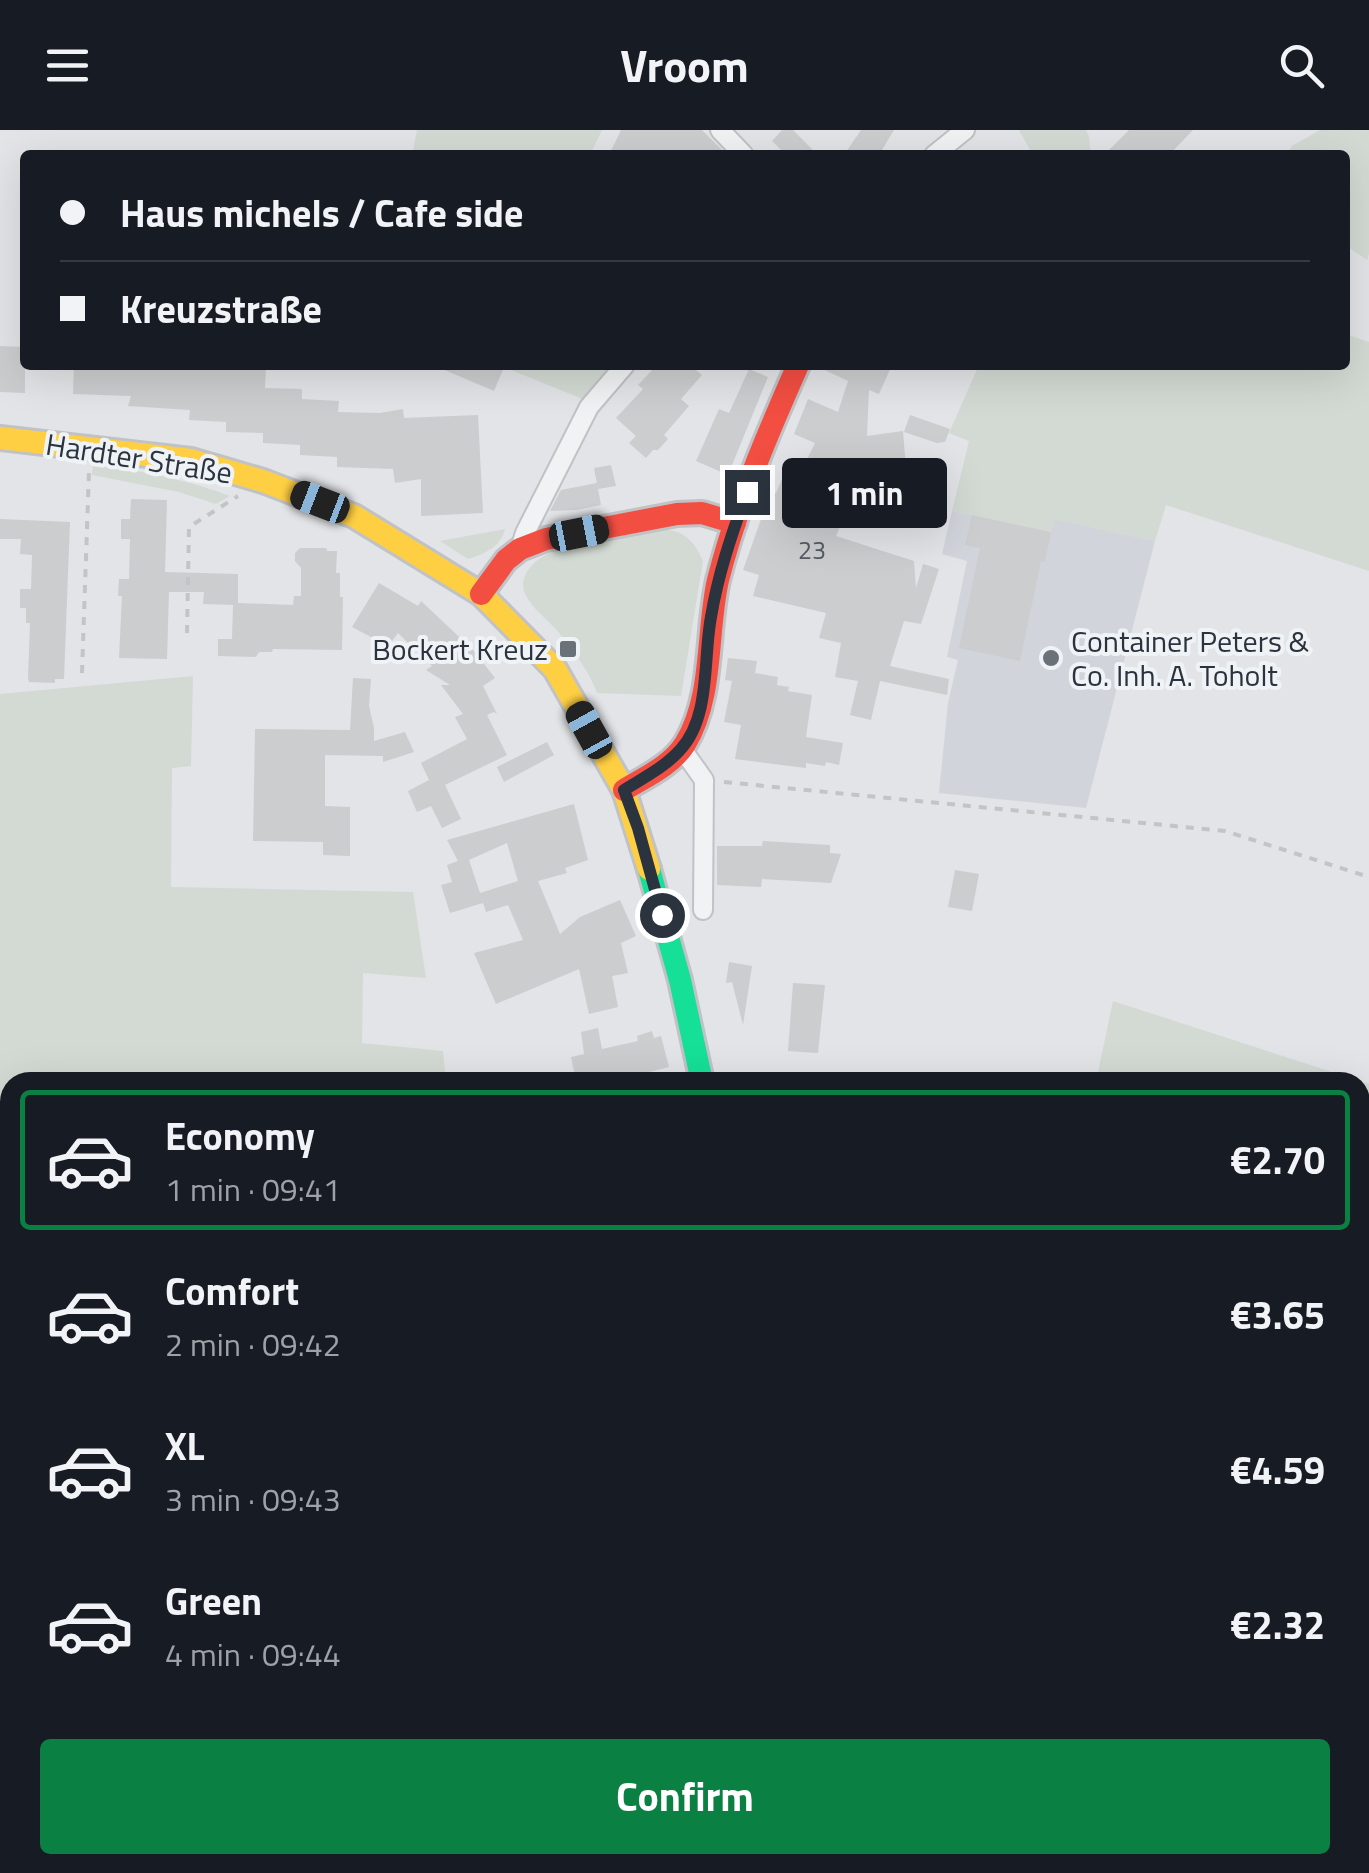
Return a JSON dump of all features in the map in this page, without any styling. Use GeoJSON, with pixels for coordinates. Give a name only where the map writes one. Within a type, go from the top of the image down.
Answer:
{"type":"FeatureCollection","features":[{"type":"Feature","properties":{"kind":"main road"},"geometry":{"type":"LineString","coordinates":[[624,790],[682,749],[694,726],[704,696],[710,621],[723,562],[796,370]]}},
{"type":"Feature","properties":{"kind":"main road","name":"Hardter Straße"},"geometry":{"type":"LineString","coordinates":[[0,438],[191,460],[263,480],[354,516],[480,594],[554,669],[624,790],[680,980],[700,1072]]}},
{"type":"Feature","properties":{"kind":"main road"},"geometry":{"type":"LineString","coordinates":[[480,594],[506,560],[520,549],[546,539],[676,514],[702,514],[735,523]]}},
{"type":"Feature","properties":{"kind":"street"},"geometry":{"type":"LineString","coordinates":[[720,130],[739,150]]}},
{"type":"Feature","properties":{"kind":"street"},"geometry":{"type":"LineString","coordinates":[[940,150],[965,130]]}},
{"type":"Feature","properties":{"kind":"street"},"geometry":{"type":"LineString","coordinates":[[520,549],[589,407],[621,370]]}},
{"type":"Feature","properties":{"kind":"street"},"geometry":{"type":"LineString","coordinates":[[682,749],[704,780],[703,910]]}},
{"type":"Feature","properties":{"kind":"path"},"geometry":{"type":"LineString","coordinates":[[82,673],[90,446]]}},
{"type":"Feature","properties":{"kind":"path"},"geometry":{"type":"LineString","coordinates":[[187,633],[189,528],[263,480]]}},
{"type":"Feature","properties":{"kind":"path"},"geometry":{"type":"LineString","coordinates":[[704,780],[1226,830],[1369,878]]}},
{"type":"Feature","properties":{"kind":"shaded area"},"geometry":{"type":"Polygon","coordinates":[[[417,130],[602,130],[592,150],[413,150],[417,130]]]}},
{"type":"Feature","properties":{"kind":"shaded area"},"geometry":{"type":"Polygon","coordinates":[[[1019,130],[1086,130],[1089,136],[1090,150],[1030,150],[1019,130]]]}},
{"type":"Feature","properties":{"kind":"shaded area"},"geometry":{"type":"Polygon","coordinates":[[[1320,130],[1369,130],[1367,260],[1350,248],[1350,150],[1289,150],[1320,130]]]}},
{"type":"Feature","properties":{"kind":"shaded area"},"geometry":{"type":"Polygon","coordinates":[[[1350,336],[1369,342],[1369,571],[1166,505],[1155,541],[1055,520],[1051,532],[952,511],[969,441],[949,433],[977,370],[1350,370],[1350,336]]]}},
{"type":"Feature","properties":{"kind":"shaded area"},"geometry":{"type":"Polygon","coordinates":[[[511,370],[612,370],[585,400],[511,370]]]}},
{"type":"Feature","properties":{"kind":"shaded area"},"geometry":{"type":"Polygon","coordinates":[[[93,464],[162,476],[230,496],[216,504],[179,492],[92,475],[93,464]]]}},
{"type":"Feature","properties":{"kind":"shaded area"},"geometry":{"type":"Polygon","coordinates":[[[952,511],[1051,532],[1054,519],[1155,541],[1086,808],[939,793],[948,703],[958,660],[947,657],[967,561],[942,554],[952,511]]]}},
{"type":"Feature","properties":{"kind":"shaded area"},"geometry":{"type":"Polygon","coordinates":[[[505,529],[496,545],[468,559],[440,541],[505,529]]]}},
{"type":"Feature","properties":{"kind":"shaded area"},"geometry":{"type":"Polygon","coordinates":[[[662,529],[688,538],[703,561],[681,696],[597,693],[576,655],[528,599],[525,577],[533,564],[552,552],[662,529]]]}},
{"type":"Feature","properties":{"kind":"shaded area"},"geometry":{"type":"Polygon","coordinates":[[[193,676],[191,766],[172,768],[171,887],[413,892],[426,978],[363,973],[362,1043],[443,1051],[445,1072],[0,1072],[0,694],[193,676]]]}},
{"type":"Feature","properties":{"kind":"shaded area"},"geometry":{"type":"Polygon","coordinates":[[[1113,1001],[1332,1072],[1098,1072],[1113,1001]]]}},
{"type":"Feature","properties":{"kind":"building"},"geometry":{"type":"Polygon","coordinates":[[[621,130],[702,130],[722,150],[611,150],[621,130]]]}},
{"type":"Feature","properties":{"kind":"building"},"geometry":{"type":"Polygon","coordinates":[[[782,130],[793,130],[813,150],[781,150],[772,141],[782,130]]]}},
{"type":"Feature","properties":{"kind":"building"},"geometry":{"type":"Polygon","coordinates":[[[861,130],[894,130],[882,150],[847,150],[861,130]]]}},
{"type":"Feature","properties":{"kind":"building"},"geometry":{"type":"Polygon","coordinates":[[[1129,130],[1193,130],[1174,150],[1109,150],[1129,130]]]}},
{"type":"Feature","properties":{"kind":"building"},"geometry":{"type":"Polygon","coordinates":[[[0,346],[20,347],[25,393],[0,392],[0,346]]]}},
{"type":"Feature","properties":{"kind":"building"},"geometry":{"type":"Polygon","coordinates":[[[74,370],[266,370],[265,388],[302,389],[302,399],[339,401],[338,412],[403,409],[404,418],[478,415],[483,513],[421,516],[421,479],[395,483],[393,469],[337,467],[337,457],[300,455],[300,445],[263,443],[263,433],[226,432],[226,422],[189,420],[190,410],[128,406],[131,396],[73,394],[74,370]]]}},
{"type":"Feature","properties":{"kind":"building"},"geometry":{"type":"Polygon","coordinates":[[[445,370],[503,370],[494,391],[445,370]]]}},
{"type":"Feature","properties":{"kind":"building"},"geometry":{"type":"Polygon","coordinates":[[[652,370],[696,370],[702,375],[681,399],[689,406],[664,435],[668,439],[646,458],[629,443],[636,436],[616,418],[643,389],[638,385],[652,370]]]}},
{"type":"Feature","properties":{"kind":"building"},"geometry":{"type":"Polygon","coordinates":[[[749,370],[768,377],[728,475],[696,461],[719,409],[729,413],[749,370]]]}},
{"type":"Feature","properties":{"kind":"building"},"geometry":{"type":"Polygon","coordinates":[[[825,370],[890,370],[879,394],[869,390],[867,436],[903,431],[908,493],[880,490],[876,501],[855,493],[836,536],[914,561],[916,588],[923,564],[939,569],[921,624],[904,621],[890,666],[949,679],[947,695],[880,681],[871,720],[850,715],[858,681],[835,677],[841,643],[819,638],[826,613],[753,596],[759,575],[743,570],[771,491],[776,493],[784,474],[797,480],[815,443],[794,434],[808,399],[838,412],[848,381],[825,370]]]}},
{"type":"Feature","properties":{"kind":"building"},"geometry":{"type":"Polygon","coordinates":[[[910,415],[950,429],[945,442],[904,432],[910,415]]]}},
{"type":"Feature","properties":{"kind":"building"},"geometry":{"type":"Polygon","coordinates":[[[611,465],[616,486],[598,489],[594,468],[611,465]]]}},
{"type":"Feature","properties":{"kind":"building"},"geometry":{"type":"Polygon","coordinates":[[[597,483],[601,505],[550,511],[561,490],[597,483]]]}},
{"type":"Feature","properties":{"kind":"building"},"geometry":{"type":"Polygon","coordinates":[[[131,499],[167,500],[165,572],[238,574],[238,603],[293,605],[294,596],[301,596],[301,568],[295,553],[300,548],[337,551],[336,573],[340,573],[343,597],[342,650],[273,649],[259,652],[256,657],[218,656],[218,639],[232,639],[233,605],[203,604],[204,592],[169,592],[167,659],[119,658],[119,579],[129,579],[130,539],[121,539],[121,519],[130,519],[131,499]]]}},
{"type":"Feature","properties":{"kind":"building"},"geometry":{"type":"Polygon","coordinates":[[[972,515],[1051,532],[1020,661],[959,648],[980,548],[965,545],[972,515]]]}},
{"type":"Feature","properties":{"kind":"building"},"geometry":{"type":"Polygon","coordinates":[[[0,519],[70,522],[64,679],[55,679],[55,683],[29,682],[30,623],[26,623],[26,608],[20,608],[20,589],[31,589],[32,555],[20,554],[21,539],[0,539],[0,519]]]}},
{"type":"Feature","properties":{"kind":"building"},"geometry":{"type":"Polygon","coordinates":[[[379,583],[418,606],[421,601],[473,650],[495,678],[483,686],[497,714],[487,715],[507,755],[445,785],[461,819],[442,828],[431,806],[417,812],[408,791],[429,780],[421,763],[467,739],[455,717],[463,714],[441,685],[450,685],[426,670],[432,666],[398,633],[388,646],[352,627],[379,583]]]}},
{"type":"Feature","properties":{"kind":"building"},"geometry":{"type":"Polygon","coordinates":[[[728,658],[757,661],[755,673],[778,677],[777,685],[789,687],[788,691],[812,695],[806,737],[843,743],[839,765],[806,763],[806,768],[735,759],[741,725],[724,722],[732,681],[725,680],[728,658]]]}},
{"type":"Feature","properties":{"kind":"building"},"geometry":{"type":"Polygon","coordinates":[[[353,678],[371,679],[369,706],[374,741],[405,732],[414,752],[383,762],[383,756],[325,755],[325,806],[350,807],[350,856],[323,855],[323,842],[253,841],[255,729],[350,730],[353,678]]]}},
{"type":"Feature","properties":{"kind":"building"},"geometry":{"type":"Polygon","coordinates":[[[547,742],[554,755],[504,782],[497,767],[547,742]]]}},
{"type":"Feature","properties":{"kind":"building"},"geometry":{"type":"Polygon","coordinates":[[[574,804],[588,860],[565,868],[567,873],[538,881],[560,934],[580,917],[620,900],[636,936],[621,943],[628,973],[612,976],[618,1007],[589,1014],[579,969],[496,1004],[474,953],[523,940],[508,905],[486,912],[483,903],[450,913],[441,885],[452,882],[447,865],[458,861],[447,840],[574,804]],[[507,843],[469,860],[480,893],[518,881],[507,843]]]}},
{"type":"Feature","properties":{"kind":"building"},"geometry":{"type":"Polygon","coordinates":[[[763,841],[830,845],[830,853],[841,854],[831,883],[762,879],[761,887],[717,885],[717,846],[762,846],[763,841]]]}},
{"type":"Feature","properties":{"kind":"building"},"geometry":{"type":"Polygon","coordinates":[[[955,870],[979,874],[972,911],[948,907],[955,870]]]}},
{"type":"Feature","properties":{"kind":"building"},"geometry":{"type":"Polygon","coordinates":[[[729,962],[752,966],[743,1025],[732,982],[726,983],[729,962]]]}},
{"type":"Feature","properties":{"kind":"building"},"geometry":{"type":"Polygon","coordinates":[[[793,983],[825,985],[818,1053],[788,1051],[793,983]]]}},
{"type":"Feature","properties":{"kind":"building"},"geometry":{"type":"Polygon","coordinates":[[[598,1028],[602,1049],[638,1041],[637,1036],[652,1031],[654,1038],[661,1036],[669,1067],[649,1072],[574,1072],[571,1057],[584,1054],[581,1032],[598,1028]]]}},
{"type":"Feature","properties":{"kind":"traffic: fast"},"geometry":{"type":"LineString","coordinates":[[649,869],[680,980],[700,1072]]}},
{"type":"Feature","properties":{"kind":"traffic: slow"},"geometry":{"type":"LineString","coordinates":[[0,438],[191,460],[263,481],[354,516],[481,594],[555,669],[624,790],[649,869]]}},
{"type":"Feature","properties":{"kind":"traffic: jam"},"geometry":{"type":"LineString","coordinates":[[624,790],[673,759],[694,726],[705,685],[714,600],[726,552],[796,370]]}},
{"type":"Feature","properties":{"kind":"traffic: jam"},"geometry":{"type":"LineString","coordinates":[[481,594],[506,560],[520,549],[546,539],[677,514],[702,513],[735,523]]}},
{"type":"Feature","properties":{"kind":"place","name":"Bockert Kreuz"},"geometry":{"type":"Point","coordinates":[568,649]}},
{"type":"Feature","properties":{"kind":"place","name":"Container Peters & Co. Inh. A. Toholt"},"geometry":{"type":"Point","coordinates":[1051,658]}},
{"type":"Feature","properties":{"kind":"route"},"geometry":{"type":"LineString","coordinates":[[662,915],[624,790],[682,749],[694,726],[704,696],[710,621],[723,562],[747,492]]}}]}
